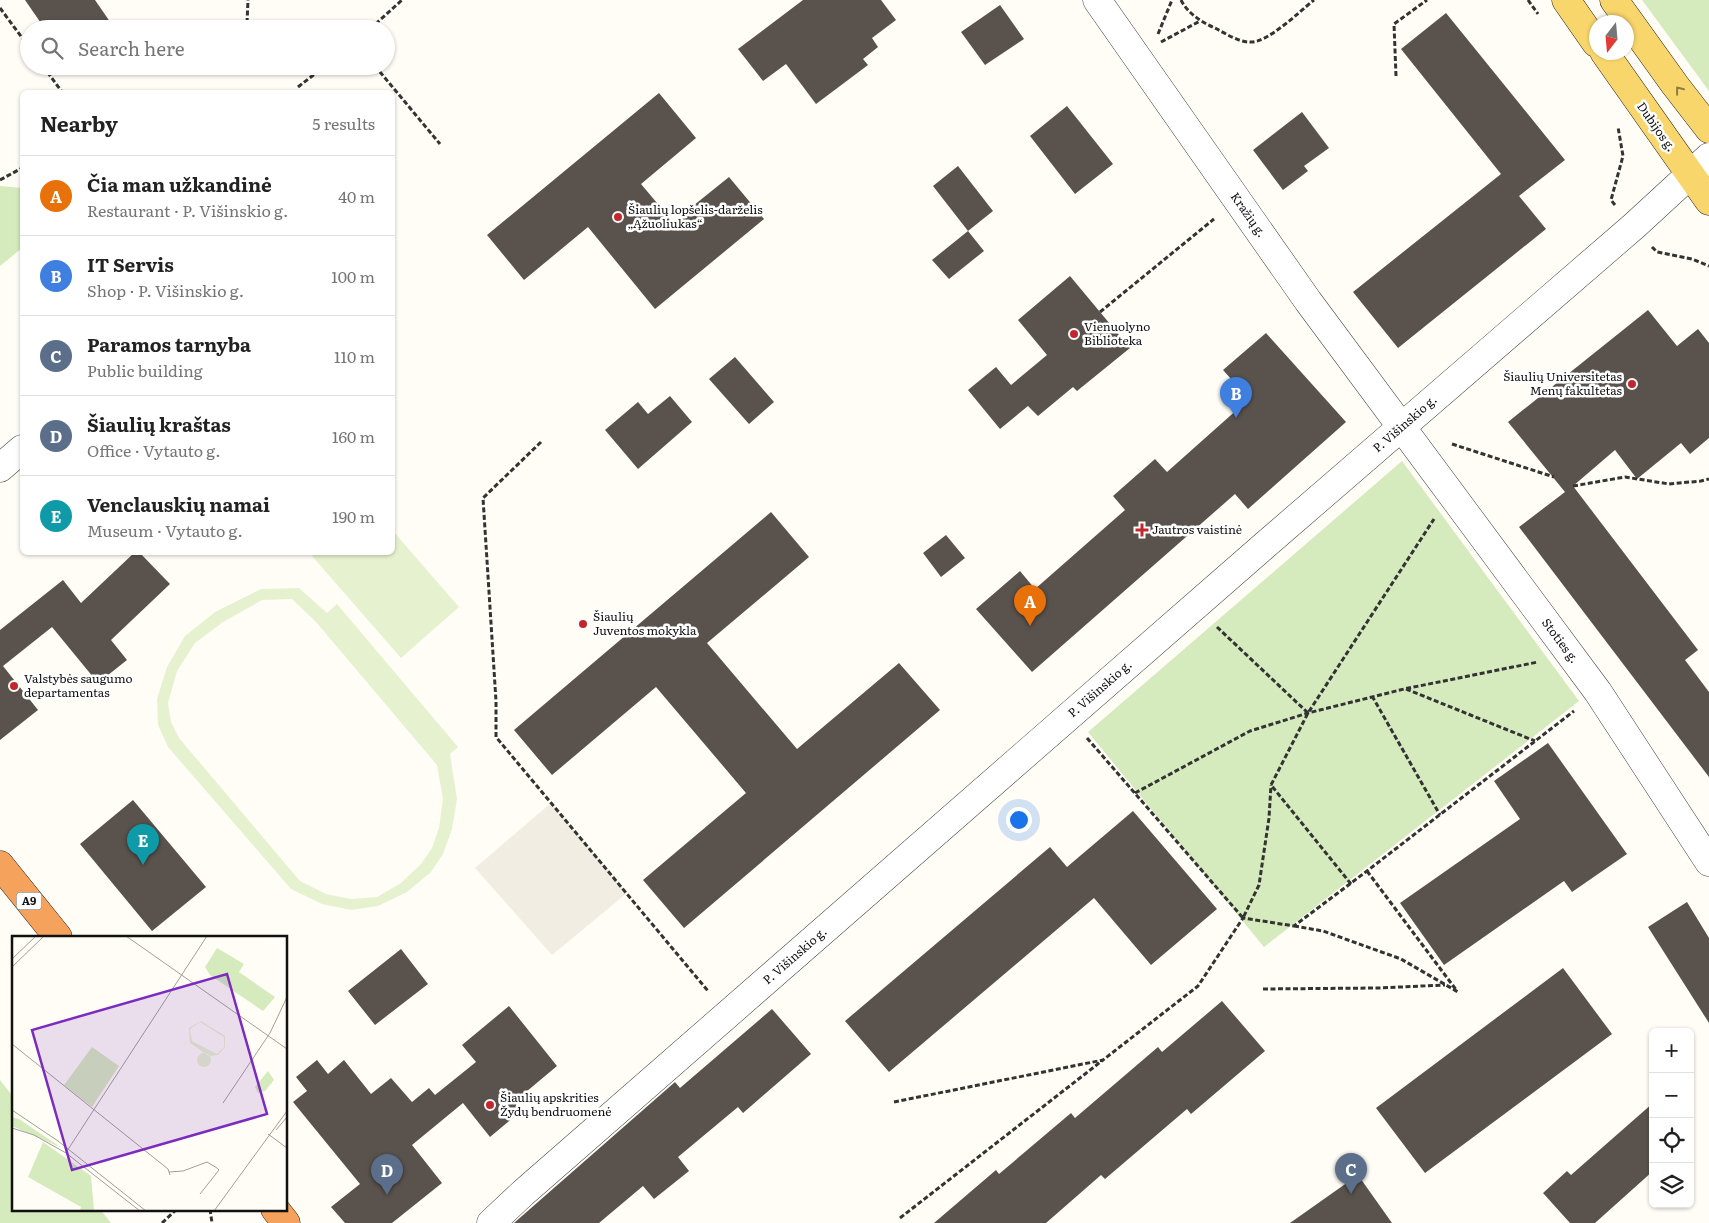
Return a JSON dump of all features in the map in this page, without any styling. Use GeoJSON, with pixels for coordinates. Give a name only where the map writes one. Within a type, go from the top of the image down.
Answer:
{"type":"FeatureCollection","features":[{"type":"Feature","properties":{"kind":"highway","name":"A9"},"geometry":{"type":"LineString","coordinates":[[0,865],[57,936]]}},
{"type":"Feature","properties":{"kind":"highway"},"geometry":{"type":"LineString","coordinates":[[276,1210],[286,1223]]}},
{"type":"Feature","properties":{"kind":"main road"},"geometry":{"type":"LineString","coordinates":[[1566,0],[1589,33]]}},
{"type":"Feature","properties":{"kind":"main road"},"geometry":{"type":"LineString","coordinates":[[1614,0],[1709,129]]}},
{"type":"Feature","properties":{"kind":"main road","name":"Dubijos g."},"geometry":{"type":"LineString","coordinates":[[1611,60],[1699,166],[1709,201]]}},
{"type":"Feature","properties":{"kind":"street","name":"Kražių g."},"geometry":{"type":"LineString","coordinates":[[1097,0],[1144,51],[1237,200],[1308,301],[1401,427]]}},
{"type":"Feature","properties":{"kind":"street","name":"P. Višinskio g."},"geometry":{"type":"LineString","coordinates":[[491,1223],[1068,716],[1634,226],[1699,166]]}},
{"type":"Feature","properties":{"kind":"street","name":"Stoties g."},"geometry":{"type":"LineString","coordinates":[[1401,427],[1598,692],[1709,862]]}},
{"type":"Feature","properties":{"kind":"street"},"geometry":{"type":"LineString","coordinates":[[0,468],[20,451]]}},
{"type":"Feature","properties":{"kind":"path"},"geometry":{"type":"LineString","coordinates":[[248,0],[248,20]]}},
{"type":"Feature","properties":{"kind":"path"},"geometry":{"type":"LineString","coordinates":[[380,20],[402,0]]}},
{"type":"Feature","properties":{"kind":"path"},"geometry":{"type":"LineString","coordinates":[[1144,51],[1172,0]]}},
{"type":"Feature","properties":{"kind":"path"},"geometry":{"type":"LineString","coordinates":[[1181,0],[1183,5],[1200,21],[1230,36],[1250,43],[1271,35],[1314,0]]}},
{"type":"Feature","properties":{"kind":"path"},"geometry":{"type":"LineString","coordinates":[[1396,76],[1394,24],[1427,0]]}},
{"type":"Feature","properties":{"kind":"path"},"geometry":{"type":"LineString","coordinates":[[1528,0],[1540,16]]}},
{"type":"Feature","properties":{"kind":"path"},"geometry":{"type":"LineString","coordinates":[[0,8],[20,35]]}},
{"type":"Feature","properties":{"kind":"path"},"geometry":{"type":"LineString","coordinates":[[1144,51],[1200,21]]}},
{"type":"Feature","properties":{"kind":"path"},"geometry":{"type":"LineString","coordinates":[[50,75],[61,90]]}},
{"type":"Feature","properties":{"kind":"path"},"geometry":{"type":"LineString","coordinates":[[298,87],[313,75]]}},
{"type":"Feature","properties":{"kind":"path"},"geometry":{"type":"LineString","coordinates":[[382,75],[440,144]]}},
{"type":"Feature","properties":{"kind":"path"},"geometry":{"type":"LineString","coordinates":[[1613,119],[1619,127],[1623,156],[1612,200],[1657,252],[1692,259],[1709,266]]}},
{"type":"Feature","properties":{"kind":"path"},"geometry":{"type":"LineString","coordinates":[[0,180],[20,169]]}},
{"type":"Feature","properties":{"kind":"path"},"geometry":{"type":"LineString","coordinates":[[1100,312],[1237,200]]}},
{"type":"Feature","properties":{"kind":"path"},"geometry":{"type":"LineString","coordinates":[[540,442],[483,498],[496,701],[496,737],[728,1014]]}},
{"type":"Feature","properties":{"kind":"path"},"geometry":{"type":"LineString","coordinates":[[1446,442],[1554,477]]}},
{"type":"Feature","properties":{"kind":"path"},"geometry":{"type":"LineString","coordinates":[[1572,486],[1625,477],[1669,484],[1709,479]]}},
{"type":"Feature","properties":{"kind":"path"},"geometry":{"type":"LineString","coordinates":[[900,1218],[1198,986],[1243,918],[1259,884],[1269,818],[1271,785],[1308,713],[1450,493]]}},
{"type":"Feature","properties":{"kind":"path"},"geometry":{"type":"LineString","coordinates":[[1196,606],[1308,713]]}},
{"type":"Feature","properties":{"kind":"path"},"geometry":{"type":"LineString","coordinates":[[1135,793],[1250,732],[1308,713],[1404,689],[1571,656]]}},
{"type":"Feature","properties":{"kind":"path"},"geometry":{"type":"LineString","coordinates":[[1404,689],[1535,741]]}},
{"type":"Feature","properties":{"kind":"path"},"geometry":{"type":"LineString","coordinates":[[1294,926],[1367,872],[1598,692]]}},
{"type":"Feature","properties":{"kind":"path"},"geometry":{"type":"LineString","coordinates":[[1372,696],[1440,815]]}},
{"type":"Feature","properties":{"kind":"path"},"geometry":{"type":"LineString","coordinates":[[1068,716],[1243,918],[1323,931],[1401,959],[1458,992],[1367,872]]}},
{"type":"Feature","properties":{"kind":"path"},"geometry":{"type":"LineString","coordinates":[[1271,785],[1351,884]]}},
{"type":"Feature","properties":{"kind":"path"},"geometry":{"type":"LineString","coordinates":[[1263,989],[1378,988],[1445,985]]}},
{"type":"Feature","properties":{"kind":"path"},"geometry":{"type":"LineString","coordinates":[[894,1102],[1103,1060]]}},
{"type":"Feature","properties":{"kind":"path"},"geometry":{"type":"LineString","coordinates":[[162,1223],[176,1210]]}},
{"type":"Feature","properties":{"kind":"path"},"geometry":{"type":"LineString","coordinates":[[210,1210],[212,1223]]}},
{"type":"Feature","properties":{"kind":"green space"},"geometry":{"type":"Polygon","coordinates":[[[1642,0],[1709,0],[1709,91],[1642,0]]]}},
{"type":"Feature","properties":{"kind":"green space"},"geometry":{"type":"Polygon","coordinates":[[[0,186],[20,188],[20,250],[0,266],[0,186]]]}},
{"type":"Feature","properties":{"kind":"green space"},"geometry":{"type":"Polygon","coordinates":[[[1402,461],[1579,701],[1264,947],[1088,732],[1402,461]]]}},
{"type":"Feature","properties":{"kind":"green space"},"geometry":{"type":"Polygon","coordinates":[[[395,533],[459,607],[401,658],[312,556],[395,555],[395,533]]]}},
{"type":"Feature","properties":{"kind":"green space"},"geometry":{"type":"Polygon","coordinates":[[[299,588],[327,613],[337,604],[458,747],[450,754],[457,799],[452,829],[443,854],[431,872],[407,892],[378,906],[351,910],[322,904],[291,889],[168,747],[158,725],[157,699],[167,667],[185,636],[215,612],[261,589],[299,588]],[[292,599],[262,600],[223,622],[195,643],[177,671],[168,703],[171,722],[179,738],[300,881],[326,894],[351,899],[377,897],[401,883],[421,864],[432,848],[439,828],[443,799],[437,765],[316,622],[292,599]]]}},
{"type":"Feature","properties":{"kind":"green space"},"geometry":{"type":"Polygon","coordinates":[[[0,1080],[12,1095],[12,1210],[101,1210],[111,1223],[0,1223],[0,1080]]]}},
{"type":"Feature","properties":{"kind":"shaded area"},"geometry":{"type":"Polygon","coordinates":[[[551,803],[627,893],[552,955],[475,868],[551,803]]]}},
{"type":"Feature","properties":{"kind":"building"},"geometry":{"type":"Polygon","coordinates":[[[25,0],[95,0],[109,20],[39,20],[25,0]]]}},
{"type":"Feature","properties":{"kind":"building"},"geometry":{"type":"Polygon","coordinates":[[[803,0],[881,0],[896,20],[872,38],[878,47],[863,59],[868,65],[816,104],[786,64],[763,81],[738,49],[803,0]]]}},
{"type":"Feature","properties":{"kind":"building"},"geometry":{"type":"Polygon","coordinates":[[[1000,5],[1024,39],[985,65],[961,32],[1000,5]]]}},
{"type":"Feature","properties":{"kind":"building"},"geometry":{"type":"Polygon","coordinates":[[[1446,13],[1565,160],[1519,196],[1546,229],[1398,348],[1353,292],[1501,174],[1401,49],[1446,13]]]}},
{"type":"Feature","properties":{"kind":"building"},"geometry":{"type":"Polygon","coordinates":[[[659,93],[696,138],[641,184],[673,222],[729,177],[764,219],[655,309],[588,227],[524,280],[487,235],[659,93]]]}},
{"type":"Feature","properties":{"kind":"building"},"geometry":{"type":"Polygon","coordinates":[[[1067,106],[1113,164],[1075,194],[1030,136],[1067,106]]]}},
{"type":"Feature","properties":{"kind":"building"},"geometry":{"type":"Polygon","coordinates":[[[1302,112],[1329,148],[1304,166],[1308,171],[1283,190],[1253,150],[1302,112]]]}},
{"type":"Feature","properties":{"kind":"building"},"geometry":{"type":"Polygon","coordinates":[[[958,166],[993,211],[968,231],[933,186],[958,166]]]}},
{"type":"Feature","properties":{"kind":"building"},"geometry":{"type":"Polygon","coordinates":[[[968,231],[984,251],[949,279],[932,260],[968,231]]]}},
{"type":"Feature","properties":{"kind":"building","name":"Vienuolyno Biblioteka"},"geometry":{"type":"Polygon","coordinates":[[[1070,276],[1130,348],[1077,391],[1073,387],[1038,416],[1028,406],[1000,429],[968,390],[996,367],[1011,385],[1047,355],[1018,320],[1070,276]]]}},
{"type":"Feature","properties":{"kind":"building"},"geometry":{"type":"Polygon","coordinates":[[[1648,310],[1677,346],[1698,329],[1709,343],[1709,438],[1690,454],[1681,443],[1637,479],[1615,450],[1573,486],[1698,650],[1685,660],[1709,692],[1709,777],[1519,527],[1565,492],[1508,422],[1648,310]]]}},
{"type":"Feature","properties":{"kind":"building"},"geometry":{"type":"Polygon","coordinates":[[[1266,333],[1346,422],[1248,509],[1235,494],[1032,672],[976,609],[1020,571],[1035,589],[1125,510],[1113,496],[1155,459],[1167,472],[1249,399],[1223,370],[1266,333]]]}},
{"type":"Feature","properties":{"kind":"building"},"geometry":{"type":"Polygon","coordinates":[[[735,357],[774,402],[749,424],[709,379],[735,357]]]}},
{"type":"Feature","properties":{"kind":"building"},"geometry":{"type":"Polygon","coordinates":[[[670,396],[692,422],[638,469],[605,430],[638,402],[648,414],[670,396]]]}},
{"type":"Feature","properties":{"kind":"building"},"geometry":{"type":"Polygon","coordinates":[[[771,512],[809,557],[707,643],[797,749],[899,663],[940,710],[684,928],[643,880],[746,793],[656,687],[552,775],[514,730],[771,512]]]}},
{"type":"Feature","properties":{"kind":"building"},"geometry":{"type":"Polygon","coordinates":[[[946,535],[965,558],[941,577],[923,553],[946,535]]]}},
{"type":"Feature","properties":{"kind":"building"},"geometry":{"type":"Polygon","coordinates":[[[132,555],[142,555],[170,584],[111,640],[127,660],[98,683],[52,627],[3,666],[38,710],[0,740],[0,630],[63,580],[81,603],[132,555]]]}},
{"type":"Feature","properties":{"kind":"building"},"geometry":{"type":"Polygon","coordinates":[[[1548,743],[1627,854],[1572,892],[1564,881],[1444,965],[1400,903],[1520,819],[1494,781],[1548,743]]]}},
{"type":"Feature","properties":{"kind":"building"},"geometry":{"type":"Polygon","coordinates":[[[133,800],[206,887],[152,931],[80,844],[133,800]]]}},
{"type":"Feature","properties":{"kind":"building"},"geometry":{"type":"Polygon","coordinates":[[[1133,811],[1217,909],[1151,965],[1094,898],[889,1072],[845,1021],[1050,847],[1067,867],[1133,811]]]}},
{"type":"Feature","properties":{"kind":"building"},"geometry":{"type":"Polygon","coordinates":[[[1687,902],[1709,938],[1709,1023],[1648,927],[1687,902]]]}},
{"type":"Feature","properties":{"kind":"building"},"geometry":{"type":"Polygon","coordinates":[[[401,949],[428,984],[375,1025],[348,991],[401,949]]]}},
{"type":"Feature","properties":{"kind":"building"},"geometry":{"type":"Polygon","coordinates":[[[1563,968],[1612,1034],[1425,1173],[1376,1108],[1563,968]]]}},
{"type":"Feature","properties":{"kind":"building"},"geometry":{"type":"Polygon","coordinates":[[[1222,1001],[1265,1051],[1191,1114],[1187,1109],[1105,1179],[1101,1175],[1046,1223],[934,1223],[996,1170],[999,1174],[1071,1113],[1075,1118],[1158,1047],[1162,1052],[1222,1001]]]}},
{"type":"Feature","properties":{"kind":"building"},"geometry":{"type":"Polygon","coordinates":[[[509,1006],[557,1066],[514,1102],[521,1111],[490,1137],[463,1103],[412,1145],[442,1183],[392,1223],[345,1223],[331,1207],[360,1184],[293,1102],[307,1091],[296,1077],[317,1060],[328,1074],[344,1060],[371,1094],[391,1078],[412,1102],[429,1088],[435,1095],[476,1062],[462,1045],[509,1006]]]}},
{"type":"Feature","properties":{"kind":"building"},"geometry":{"type":"Polygon","coordinates":[[[772,1009],[811,1054],[743,1113],[738,1107],[678,1157],[689,1171],[654,1199],[643,1186],[599,1223],[514,1223],[675,1082],[680,1088],[772,1009]]]}},
{"type":"Feature","properties":{"kind":"building"},"geometry":{"type":"Polygon","coordinates":[[[1649,1107],[1649,1175],[1595,1223],[1570,1223],[1543,1193],[1567,1171],[1571,1175],[1649,1107]]]}},
{"type":"Feature","properties":{"kind":"building"},"geometry":{"type":"Polygon","coordinates":[[[1358,1175],[1392,1223],[1290,1223],[1358,1175]]]}},
{"type":"Feature","properties":{"kind":"place","name":"Šiaulių lopšelis-darželis „Ąžuoliukas“"},"geometry":{"type":"Point","coordinates":[618,217]}},
{"type":"Feature","properties":{"kind":"place","name":"Vienuolyno Biblioteka"},"geometry":{"type":"Point","coordinates":[1074,334]}},
{"type":"Feature","properties":{"kind":"place","name":"Šiaulių Universitetas Menų fakultetas"},"geometry":{"type":"Point","coordinates":[1632,384]}},
{"type":"Feature","properties":{"kind":"place","name":"IT Servis"},"geometry":{"type":"Point","coordinates":[1236,418]}},
{"type":"Feature","properties":{"kind":"place","name":"Jautros vaistinė"},"geometry":{"type":"Point","coordinates":[1142,530]}},
{"type":"Feature","properties":{"kind":"place","name":"Šiaulių Juventos mokykla"},"geometry":{"type":"Point","coordinates":[583,624]}},
{"type":"Feature","properties":{"kind":"place","name":"Čia man užkandinė"},"geometry":{"type":"Point","coordinates":[1030,626]}},
{"type":"Feature","properties":{"kind":"place","name":"Valstybės saugumo departamentas"},"geometry":{"type":"Point","coordinates":[14,686]}},
{"type":"Feature","properties":{"kind":"place","name":"Venclauskių namai"},"geometry":{"type":"Point","coordinates":[143,865]}},
{"type":"Feature","properties":{"kind":"place","name":"Šiaulių apskrities Žydų bendruomenė"},"geometry":{"type":"Point","coordinates":[490,1105]}},
{"type":"Feature","properties":{"kind":"place","name":"Paramos tarnyba"},"geometry":{"type":"Point","coordinates":[1351,1194]}},
{"type":"Feature","properties":{"kind":"place","name":"Šiaulių kraštas"},"geometry":{"type":"Point","coordinates":[387,1195]}}]}
